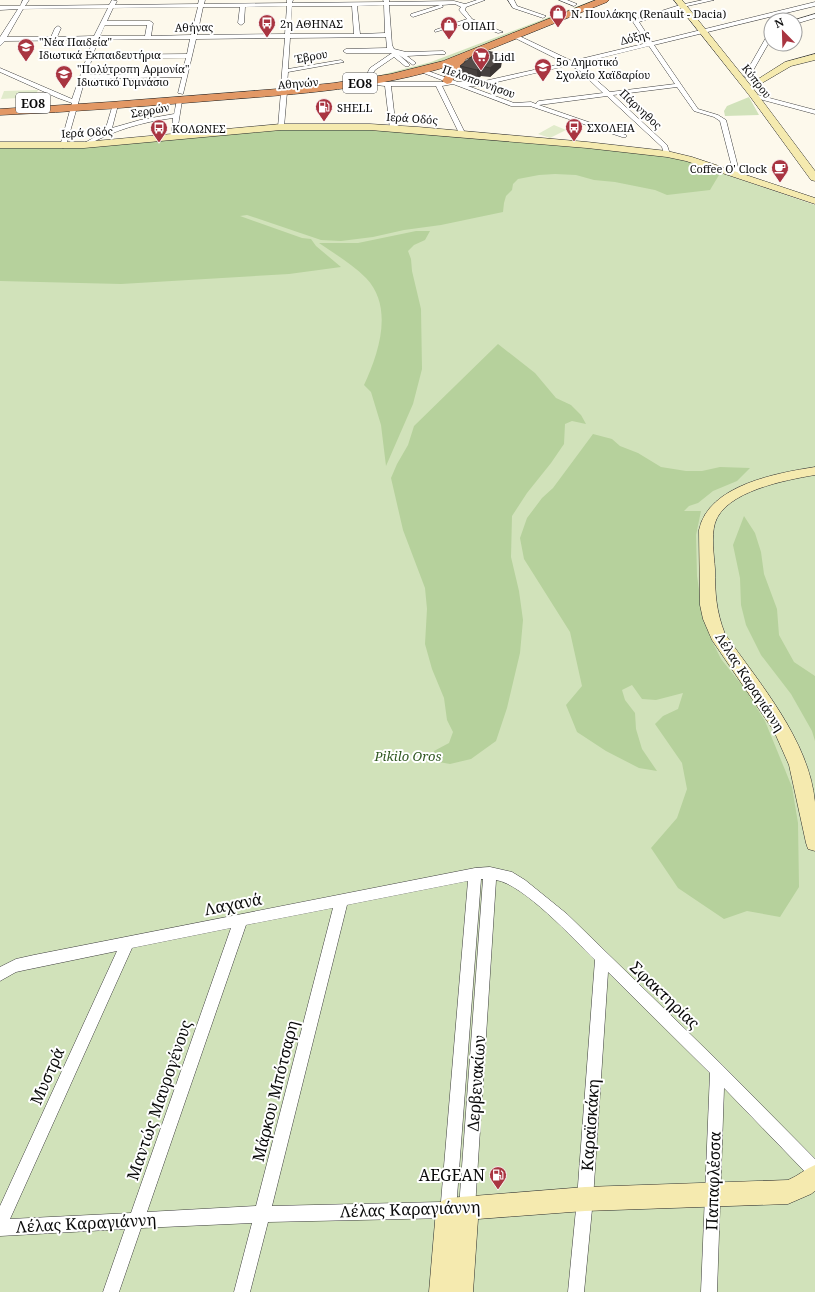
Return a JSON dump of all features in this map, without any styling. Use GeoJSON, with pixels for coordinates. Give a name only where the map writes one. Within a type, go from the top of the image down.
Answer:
{"type":"FeatureCollection","features":[{"type":"Feature","properties":{"kind":"highway","name":"Αθηνών"},"geometry":{"type":"LineString","coordinates":[[0,112],[284,88],[368,78],[413,66],[453,52],[513,35],[604,0]]}},
{"type":"Feature","properties":{"kind":"highway","name":"Αθηνών"},"geometry":{"type":"LineString","coordinates":[[413,66],[453,52],[500,32],[579,2]]}},
{"type":"Feature","properties":{"kind":"highway"},"geometry":{"type":"LineString","coordinates":[[450,83],[453,52]]}},
{"type":"Feature","properties":{"kind":"highway","name":"Αθηνών"},"geometry":{"type":"LineString","coordinates":[[0,105],[115,105],[180,97]]}},
{"type":"Feature","properties":{"kind":"street"},"geometry":{"type":"LineString","coordinates":[[1,41],[26,0]]}},
{"type":"Feature","properties":{"kind":"street"},"geometry":{"type":"LineString","coordinates":[[63,146],[74,105],[96,38],[105,23],[115,0]]}},
{"type":"Feature","properties":{"kind":"street"},"geometry":{"type":"LineString","coordinates":[[413,14],[461,0]]}},
{"type":"Feature","properties":{"kind":"street"},"geometry":{"type":"LineString","coordinates":[[0,8],[112,7],[201,3],[243,5],[290,2],[312,4],[386,1],[433,1],[454,3],[464,6],[482,0]]}},
{"type":"Feature","properties":{"kind":"street"},"geometry":{"type":"LineString","coordinates":[[511,0],[515,7],[543,16]]}},
{"type":"Feature","properties":{"kind":"street"},"geometry":{"type":"LineString","coordinates":[[562,0],[579,2]]}},
{"type":"Feature","properties":{"kind":"street"},"geometry":{"type":"LineString","coordinates":[[711,0],[680,3],[636,21],[696,110],[716,116],[723,120],[737,175]]}},
{"type":"Feature","properties":{"kind":"street"},"geometry":{"type":"LineString","coordinates":[[368,78],[372,69],[393,52],[388,35],[386,1]]}},
{"type":"Feature","properties":{"kind":"street"},"geometry":{"type":"LineString","coordinates":[[281,127],[290,2]]}},
{"type":"Feature","properties":{"kind":"street"},"geometry":{"type":"LineString","coordinates":[[174,137],[180,97],[201,3]]}},
{"type":"Feature","properties":{"kind":"street"},"geometry":{"type":"LineString","coordinates":[[354,3],[357,36]]}},
{"type":"Feature","properties":{"kind":"street","name":"Κύπρου"},"geometry":{"type":"LineString","coordinates":[[680,3],[742,76],[754,96],[815,178]]}},
{"type":"Feature","properties":{"kind":"street"},"geometry":{"type":"LineString","coordinates":[[312,4],[312,12]]}},
{"type":"Feature","properties":{"kind":"street","name":"Δόξης"},"geometry":{"type":"LineString","coordinates":[[450,83],[480,84],[815,4]]}},
{"type":"Feature","properties":{"kind":"street"},"geometry":{"type":"LineString","coordinates":[[241,23],[243,5]]}},
{"type":"Feature","properties":{"kind":"street"},"geometry":{"type":"LineString","coordinates":[[464,6],[462,10],[470,20],[500,32]]}},
{"type":"Feature","properties":{"kind":"street"},"geometry":{"type":"LineString","coordinates":[[803,20],[815,16]]}},
{"type":"Feature","properties":{"kind":"street"},"geometry":{"type":"LineString","coordinates":[[436,31],[470,20]]}},
{"type":"Feature","properties":{"kind":"street"},"geometry":{"type":"LineString","coordinates":[[105,23],[150,22],[148,38]]}},
{"type":"Feature","properties":{"kind":"street"},"geometry":{"type":"LineString","coordinates":[[53,39],[58,28]]}},
{"type":"Feature","properties":{"kind":"street","name":"Αθήνας"},"geometry":{"type":"LineString","coordinates":[[1,41],[96,38],[388,35]]}},
{"type":"Feature","properties":{"kind":"street","name":"Πάρνηθος"},"geometry":{"type":"LineString","coordinates":[[513,35],[572,63],[610,94],[665,146],[667,154]]}},
{"type":"Feature","properties":{"kind":"street"},"geometry":{"type":"LineString","coordinates":[[763,46],[742,76],[759,81],[788,64],[815,57]]}},
{"type":"Feature","properties":{"kind":"street","name":"Έβρου"},"geometry":{"type":"LineString","coordinates":[[346,51],[453,52]]}},
{"type":"Feature","properties":{"kind":"street","name":"Πελοποννήσου"},"geometry":{"type":"LineString","coordinates":[[393,52],[401,54],[413,66],[450,83],[513,105],[531,104],[624,136]]}},
{"type":"Feature","properties":{"kind":"street"},"geometry":{"type":"LineString","coordinates":[[91,57],[189,56]]}},
{"type":"Feature","properties":{"kind":"street","name":"Έβρου"},"geometry":{"type":"LineString","coordinates":[[284,71],[341,62]]}},
{"type":"Feature","properties":{"kind":"street"},"geometry":{"type":"LineString","coordinates":[[0,70],[60,97],[74,105]]}},
{"type":"Feature","properties":{"kind":"street"},"geometry":{"type":"LineString","coordinates":[[83,77],[185,75]]}},
{"type":"Feature","properties":{"kind":"street","name":"Αθηνών"},"geometry":{"type":"LineString","coordinates":[[368,78],[388,84],[450,83]]}},
{"type":"Feature","properties":{"kind":"street"},"geometry":{"type":"LineString","coordinates":[[754,96],[758,93],[761,87],[759,81]]}},
{"type":"Feature","properties":{"kind":"street"},"geometry":{"type":"LineString","coordinates":[[450,83],[462,133]]}},
{"type":"Feature","properties":{"kind":"street"},"geometry":{"type":"LineString","coordinates":[[388,84],[393,128]]}},
{"type":"Feature","properties":{"kind":"street"},"geometry":{"type":"LineString","coordinates":[[539,103],[679,85]]}},
{"type":"Feature","properties":{"kind":"street"},"geometry":{"type":"LineString","coordinates":[[754,96],[815,112]]}},
{"type":"Feature","properties":{"kind":"street"},"geometry":{"type":"LineString","coordinates":[[108,132],[115,105]]}},
{"type":"Feature","properties":{"kind":"street","name":"Σερρών"},"geometry":{"type":"LineString","coordinates":[[84,145],[108,132],[138,122],[177,116]]}},
{"type":"Feature","properties":{"kind":"street","name":"Ιερά Οδός"},"geometry":{"type":"LineString","coordinates":[[0,146],[84,145],[281,127],[393,128],[462,133],[667,154],[815,201]]}},
{"type":"Feature","properties":{"kind":"street","name":"Λέλας Καραγιάννη"},"geometry":{"type":"LineString","coordinates":[[815,471],[776,478],[734,496],[713,512],[706,530],[708,606],[711,619],[718,636],[782,728],[798,764],[815,843]]}},
{"type":"Feature","properties":{"kind":"street","name":"Σφακτηρίας"},"geometry":{"type":"LineString","coordinates":[[475,874],[490,873],[507,876],[520,884],[562,918],[717,1070],[815,1170]]}},
{"type":"Feature","properties":{"kind":"street","name":"Δερβενακίων"},"geometry":{"type":"LineString","coordinates":[[441,1292],[457,1209],[490,873]]}},
{"type":"Feature","properties":{"kind":"street","name":"Λαχανά"},"geometry":{"type":"LineString","coordinates":[[0,975],[4,971],[18,965],[475,874]]}},
{"type":"Feature","properties":{"kind":"street","name":"Δερβενακίων"},"geometry":{"type":"LineString","coordinates":[[461,1292],[457,1209],[475,874]]}},
{"type":"Feature","properties":{"kind":"street","name":"Μάρκου Μπότσαρη"},"geometry":{"type":"LineString","coordinates":[[242,1292],[342,900]]}},
{"type":"Feature","properties":{"kind":"street","name":"Μαντώς Μαυρογένους"},"geometry":{"type":"LineString","coordinates":[[110,1292],[241,920]]}},
{"type":"Feature","properties":{"kind":"street","name":"Μυστρά"},"geometry":{"type":"LineString","coordinates":[[0,1224],[127,943]]}},
{"type":"Feature","properties":{"kind":"street","name":"Καραϊσκάκη"},"geometry":{"type":"LineString","coordinates":[[576,1292],[585,1199],[602,958]]}},
{"type":"Feature","properties":{"kind":"street","name":"Παπαφλέσσα"},"geometry":{"type":"LineString","coordinates":[[709,1292],[717,1070]]}},
{"type":"Feature","properties":{"kind":"street","name":"Λέλας Καραγιάννη"},"geometry":{"type":"LineString","coordinates":[[0,1228],[262,1214],[457,1209],[585,1199],[713,1196],[788,1192],[803,1186],[815,1176]]}},
{"type":"Feature","properties":{"kind":"green space"},"geometry":{"type":"Polygon","coordinates":[[[594,0],[598,0],[430,66],[348,83],[325,85],[377,76],[431,62],[594,0]]]}},
{"type":"Feature","properties":{"kind":"green space"},"geometry":{"type":"Polygon","coordinates":[[[38,90],[35,97],[1,99],[4,91],[38,90]]]}},
{"type":"Feature","properties":{"kind":"green space"},"geometry":{"type":"Polygon","coordinates":[[[749,97],[759,115],[725,116],[724,111],[727,106],[749,97]]]}},
{"type":"Feature","properties":{"kind":"green space"},"geometry":{"type":"Polygon","coordinates":[[[554,125],[566,130],[550,138],[538,134],[554,125]]]}},
{"type":"Feature","properties":{"kind":"green space"},"geometry":{"type":"Polygon","coordinates":[[[370,127],[651,152],[722,170],[710,190],[667,195],[655,190],[615,182],[594,180],[576,175],[539,175],[518,179],[513,184],[512,190],[506,196],[503,212],[441,225],[341,241],[321,240],[247,215],[240,216],[302,238],[311,239],[316,246],[341,267],[289,274],[121,284],[0,281],[0,145],[34,146],[254,129],[370,127]]]}},
{"type":"Feature","properties":{"kind":"green space","name":"Pikilo Oros"},"geometry":{"type":"Polygon","coordinates":[[[0,148],[672,156],[815,205],[815,1292],[0,1292],[0,148]]]}},
{"type":"Feature","properties":{"kind":"green space"},"geometry":{"type":"Polygon","coordinates":[[[416,231],[430,231],[425,240],[414,245],[408,251],[421,309],[422,369],[413,404],[386,466],[381,425],[371,392],[364,385],[379,345],[382,316],[380,302],[375,290],[361,273],[319,243],[358,243],[416,231]]]}},
{"type":"Feature","properties":{"kind":"green space"},"geometry":{"type":"Polygon","coordinates":[[[498,344],[535,373],[556,398],[571,405],[581,415],[586,424],[572,421],[565,424],[564,444],[527,493],[512,516],[511,557],[519,591],[523,620],[520,653],[507,708],[496,741],[471,759],[450,764],[433,761],[434,751],[449,743],[453,732],[447,720],[444,698],[432,669],[425,644],[427,609],[425,588],[403,530],[391,478],[408,445],[414,426],[498,344]]]}},
{"type":"Feature","properties":{"kind":"green space"},"geometry":{"type":"Polygon","coordinates":[[[593,434],[612,439],[620,446],[638,453],[661,467],[686,471],[702,471],[720,467],[750,468],[737,481],[713,491],[698,503],[689,506],[684,511],[701,511],[696,535],[697,576],[703,617],[710,637],[721,659],[745,689],[765,721],[792,787],[798,823],[799,887],[780,917],[747,911],[724,919],[678,888],[651,848],[677,818],[687,789],[682,763],[655,724],[663,716],[678,709],[683,693],[656,700],[642,699],[632,685],[622,690],[625,700],[635,713],[636,729],[642,749],[657,771],[639,768],[606,751],[577,732],[566,705],[582,686],[570,632],[524,559],[520,538],[527,518],[542,498],[553,488],[593,434]]]}},
{"type":"Feature","properties":{"kind":"green space"},"geometry":{"type":"Polygon","coordinates":[[[744,516],[755,533],[761,552],[764,574],[777,609],[779,635],[794,662],[815,676],[815,741],[812,731],[791,694],[761,655],[746,625],[741,605],[740,578],[733,545],[744,516]]]}},
{"type":"Feature","properties":{"kind":"building"},"geometry":{"type":"Polygon","coordinates":[[[480,50],[497,53],[493,56],[502,58],[490,68],[482,66],[477,70],[460,66],[480,50]]]}},
{"type":"Feature","properties":{"kind":"place","name":"Ν. Πουλάκης (Renault - Dacia)"},"geometry":{"type":"Point","coordinates":[558,28]}},
{"type":"Feature","properties":{"kind":"place","name":"2η ΑΘΗΝΑΣ"},"geometry":{"type":"Point","coordinates":[267,38]}},
{"type":"Feature","properties":{"kind":"place","name":"ΟΠΑΠ"},"geometry":{"type":"Point","coordinates":[449,40]}},
{"type":"Feature","properties":{"kind":"place","name":"\"Νέα Παιδεία\" Ιδιωτικά Εκπαιδευτήρια"},"geometry":{"type":"Point","coordinates":[26,62]}},
{"type":"Feature","properties":{"kind":"place","name":"Lidl"},"geometry":{"type":"Point","coordinates":[481,71]}},
{"type":"Feature","properties":{"kind":"place","name":"5ο Δημοτικό Σχολείο Χαϊδαρίου"},"geometry":{"type":"Point","coordinates":[543,82]}},
{"type":"Feature","properties":{"kind":"place","name":"\"Πολύτροπη Αρμονία\" Ιδιωτικό Γυμνάσιο"},"geometry":{"type":"Point","coordinates":[64,89]}},
{"type":"Feature","properties":{"kind":"place","name":"SHELL"},"geometry":{"type":"Point","coordinates":[324,122]}},
{"type":"Feature","properties":{"kind":"place","name":"ΣΧΟΛΕΙΑ"},"geometry":{"type":"Point","coordinates":[574,142]}},
{"type":"Feature","properties":{"kind":"place","name":"ΚΟΛΩΝΕΣ"},"geometry":{"type":"Point","coordinates":[159,143]}},
{"type":"Feature","properties":{"kind":"place","name":"Coffee O' Clock"},"geometry":{"type":"Point","coordinates":[780,183]}},
{"type":"Feature","properties":{"kind":"place","name":"AEGEAN"},"geometry":{"type":"Point","coordinates":[498,1190]}}]}
